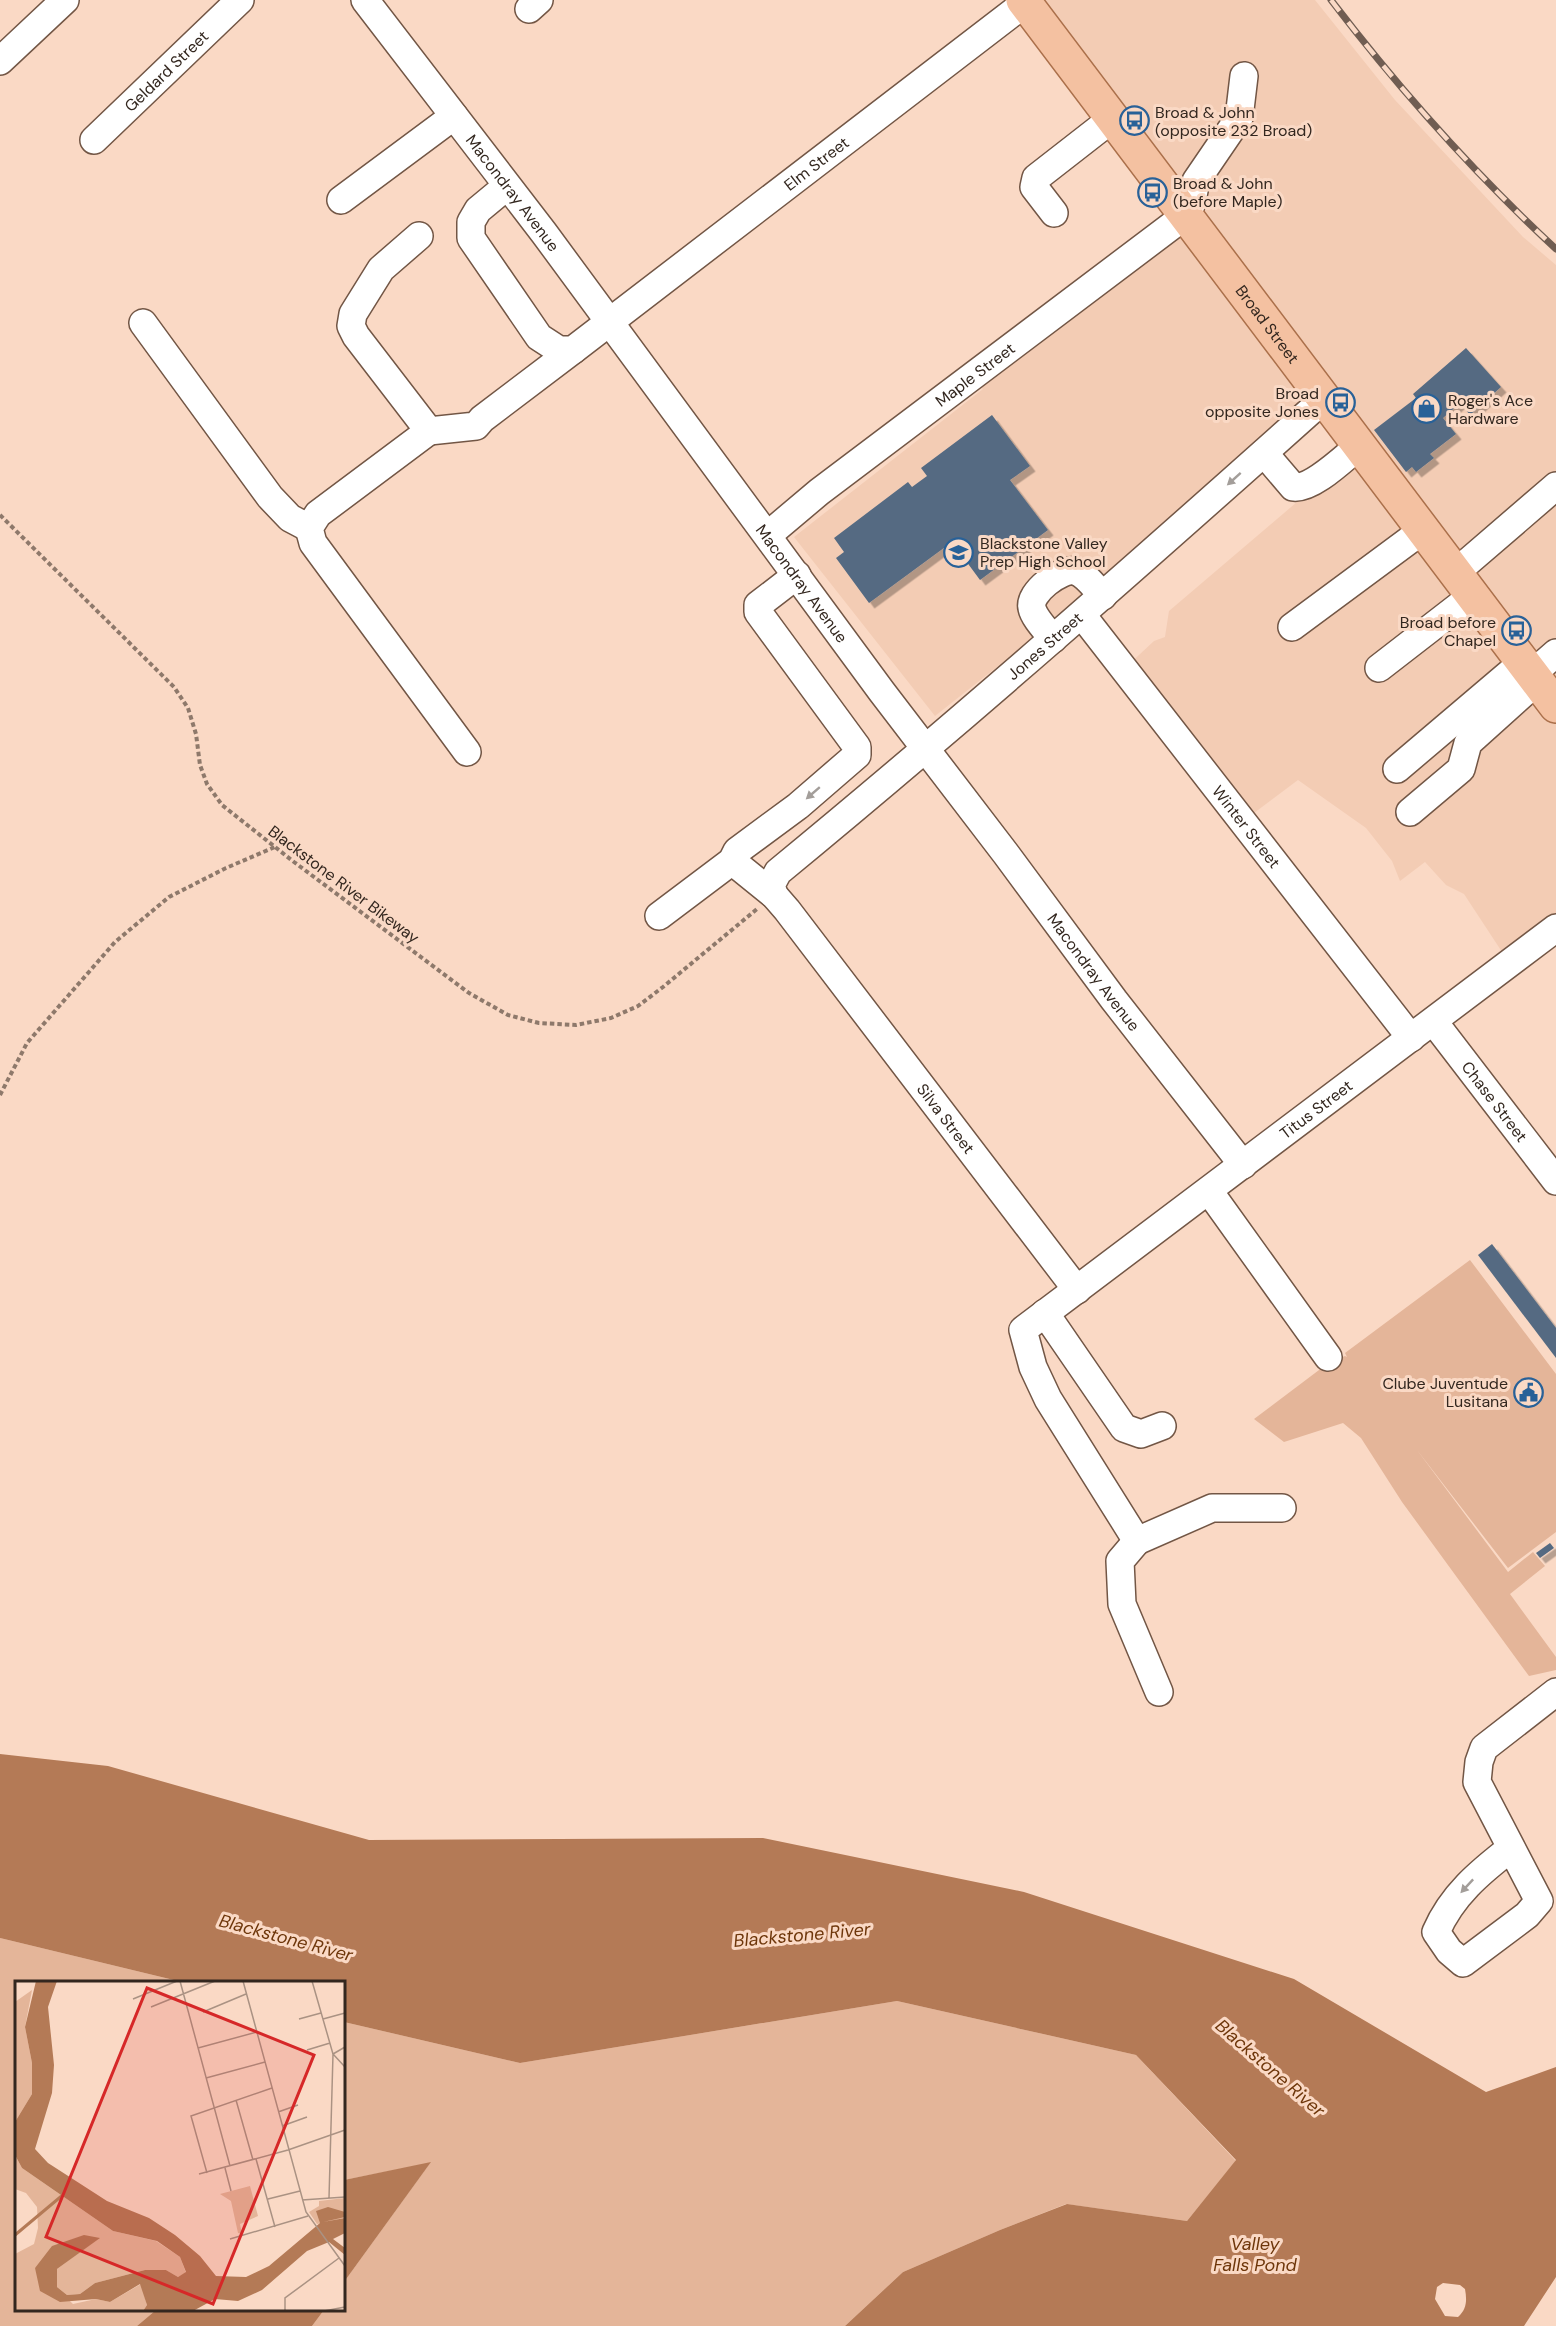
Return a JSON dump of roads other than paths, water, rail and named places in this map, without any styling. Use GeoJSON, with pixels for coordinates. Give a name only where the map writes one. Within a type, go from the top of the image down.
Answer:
{"type":"FeatureCollection","features":[{"type":"Feature","properties":{"kind":"main road","name":"Broad Street"},"geometry":{"type":"LineString","coordinates":[[1024,1],[1537,681]]}},
{"type":"Feature","properties":{"kind":"street"},"geometry":{"type":"LineString","coordinates":[[0,61],[65,0]]}},
{"type":"Feature","properties":{"kind":"street","name":"Geldard Street"},"geometry":{"type":"LineString","coordinates":[[94,140],[240,0]]}},
{"type":"Feature","properties":{"kind":"street","name":"Macondray Avenue"},"geometry":{"type":"LineString","coordinates":[[365,0],[507,186],[1114,1000],[1243,1165]]}},
{"type":"Feature","properties":{"kind":"street","name":"Elm Street"},"geometry":{"type":"LineString","coordinates":[[429,431],[476,426],[608,322],[899,101],[1024,1]]}},
{"type":"Feature","properties":{"kind":"street"},"geometry":{"type":"LineString","coordinates":[[1186,215],[1191,205],[1196,181],[1239,118],[1244,76]]}},
{"type":"Feature","properties":{"kind":"street"},"geometry":{"type":"LineString","coordinates":[[341,200],[454,116]]}},
{"type":"Feature","properties":{"kind":"street"},"geometry":{"type":"LineString","coordinates":[[1054,213],[1034,187],[1036,178],[1113,118]]}},
{"type":"Feature","properties":{"kind":"street"},"geometry":{"type":"LineString","coordinates":[[507,186],[478,210],[471,222],[471,238],[539,337],[559,350],[573,350]]}},
{"type":"Feature","properties":{"kind":"street","name":"Maple Street"},"geometry":{"type":"LineString","coordinates":[[768,535],[819,492],[1186,215]]}},
{"type":"Feature","properties":{"kind":"street"},"geometry":{"type":"LineString","coordinates":[[309,528],[318,514],[429,431],[356,336],[351,326],[352,314],[381,269],[419,236]]}},
{"type":"Feature","properties":{"kind":"street"},"geometry":{"type":"LineString","coordinates":[[144,322],[270,497],[290,518],[309,528],[313,543],[467,752]]}},
{"type":"Feature","properties":{"kind":"street","name":"Jones Street"},"geometry":{"type":"LineString","coordinates":[[774,895],[771,885],[778,872],[926,750],[1082,615],[1325,398]]}},
{"type":"Feature","properties":{"kind":"street"},"geometry":{"type":"LineString","coordinates":[[1264,453],[1293,487],[1298,488],[1310,484],[1360,445]]}},
{"type":"Feature","properties":{"kind":"street"},"geometry":{"type":"LineString","coordinates":[[1379,668],[1556,486]]}},
{"type":"Feature","properties":{"kind":"street"},"geometry":{"type":"LineString","coordinates":[[1292,627],[1424,530]]}},
{"type":"Feature","properties":{"kind":"street"},"geometry":{"type":"LineString","coordinates":[[1053,639],[1032,609],[1032,599],[1040,588],[1062,573],[1073,571],[1082,574],[1103,596]]}},
{"type":"Feature","properties":{"kind":"street"},"geometry":{"type":"LineString","coordinates":[[659,916],[732,861],[737,851],[798,806],[857,755],[857,747],[758,612],[758,605],[797,575]]}},
{"type":"Feature","properties":{"kind":"street","name":"Winter Street"},"geometry":{"type":"LineString","coordinates":[[1082,615],[1411,1038]]}},
{"type":"Feature","properties":{"kind":"street"},"geometry":{"type":"LineString","coordinates":[[1410,812],[1461,769],[1468,743],[1537,681],[1556,653]]}},
{"type":"Feature","properties":{"kind":"street"},"geometry":{"type":"LineString","coordinates":[[1397,769],[1537,681]]}},
{"type":"Feature","properties":{"kind":"street","name":"Silva Street"},"geometry":{"type":"LineString","coordinates":[[732,861],[774,895],[1077,1290]]}},
{"type":"Feature","properties":{"kind":"street","name":"Titus Street"},"geometry":{"type":"LineString","coordinates":[[1077,1290],[1556,928]]}},
{"type":"Feature","properties":{"kind":"street","name":"Chase Street"},"geometry":{"type":"LineString","coordinates":[[1434,1022],[1556,1181]]}},
{"type":"Feature","properties":{"kind":"street"},"geometry":{"type":"LineString","coordinates":[[1209,1191],[1328,1357]]}},
{"type":"Feature","properties":{"kind":"street"},"geometry":{"type":"LineString","coordinates":[[1077,1290],[1023,1330],[1033,1367],[1048,1399],[1137,1541]]}},
{"type":"Feature","properties":{"kind":"street"},"geometry":{"type":"LineString","coordinates":[[1045,1313],[1124,1428],[1140,1434],[1162,1426]]}},
{"type":"Feature","properties":{"kind":"street"},"geometry":{"type":"LineString","coordinates":[[1159,1692],[1122,1604],[1120,1561],[1137,1541],[1212,1508],[1282,1508]]}},
{"type":"Feature","properties":{"kind":"street"},"geometry":{"type":"LineString","coordinates":[[1511,1848],[1478,1782],[1479,1762],[1484,1748],[1556,1692]]}},
{"type":"Feature","properties":{"kind":"water"},"geometry":{"type":"Polygon","coordinates":[[[0,1754],[108,1766],[369,1840],[763,1838],[1024,1892],[1294,1979],[1486,2092],[1556,2067],[1556,2277],[1524,2326],[845,2326],[903,2272],[1067,2204],[1187,2221],[1236,2160],[1136,2055],[897,2001],[520,2063],[345,2022],[345,1981],[178,1981],[0,1938],[0,1754]],[[1443,2283],[1437,2287],[1435,2299],[1445,2316],[1458,2317],[1463,2311],[1466,2304],[1465,2289],[1460,2285],[1443,2283]]]}},
{"type":"Feature","properties":{"kind":"water"},"geometry":{"type":"Polygon","coordinates":[[[431,2162],[345,2281],[345,2180],[431,2162]]]}},
{"type":"Feature","properties":{"kind":"water"},"geometry":{"type":"Polygon","coordinates":[[[155,2311],[323,2311],[312,2326],[137,2326],[155,2311]]]}},
{"type":"Feature","properties":{"kind":"railway"},"geometry":{"type":"LineString","coordinates":[[1331,0],[1383,66],[1438,129],[1496,191],[1556,249]]}},
{"type":"Feature","properties":{"kind":"place","name":"Broad & John (opposite 232 Broad)"},"geometry":{"type":"Point","coordinates":[1134,121]}},
{"type":"Feature","properties":{"kind":"place","name":"Broad & John (before Maple)"},"geometry":{"type":"Point","coordinates":[1152,192]}},
{"type":"Feature","properties":{"kind":"place","name":"Broad opposite Jones"},"geometry":{"type":"Point","coordinates":[1340,402]}},
{"type":"Feature","properties":{"kind":"place","name":"Roger's Ace Hardware"},"geometry":{"type":"Point","coordinates":[1427,409]}},
{"type":"Feature","properties":{"kind":"place","name":"Blackstone Valley Prep High School"},"geometry":{"type":"Point","coordinates":[959,552]}},
{"type":"Feature","properties":{"kind":"place","name":"Broad before Chapel"},"geometry":{"type":"Point","coordinates":[1517,631]}},
{"type":"Feature","properties":{"kind":"place","name":"Clube Juventude Lusitana"},"geometry":{"type":"Point","coordinates":[1529,1392]}},
{"type":"Feature","properties":{"kind":"water label","name":"Blackstone River"},"geometry":{"type":"Point","coordinates":[802,1935]}},
{"type":"Feature","properties":{"kind":"water label","name":"Blackstone River"},"geometry":{"type":"Point","coordinates":[286,1938]}},
{"type":"Feature","properties":{"kind":"water label","name":"Blackstone River"},"geometry":{"type":"Point","coordinates":[1270,2068]}},
{"type":"Feature","properties":{"kind":"water label","name":"Valley Falls Pond"},"geometry":{"type":"Point","coordinates":[1255,2254]}}]}
